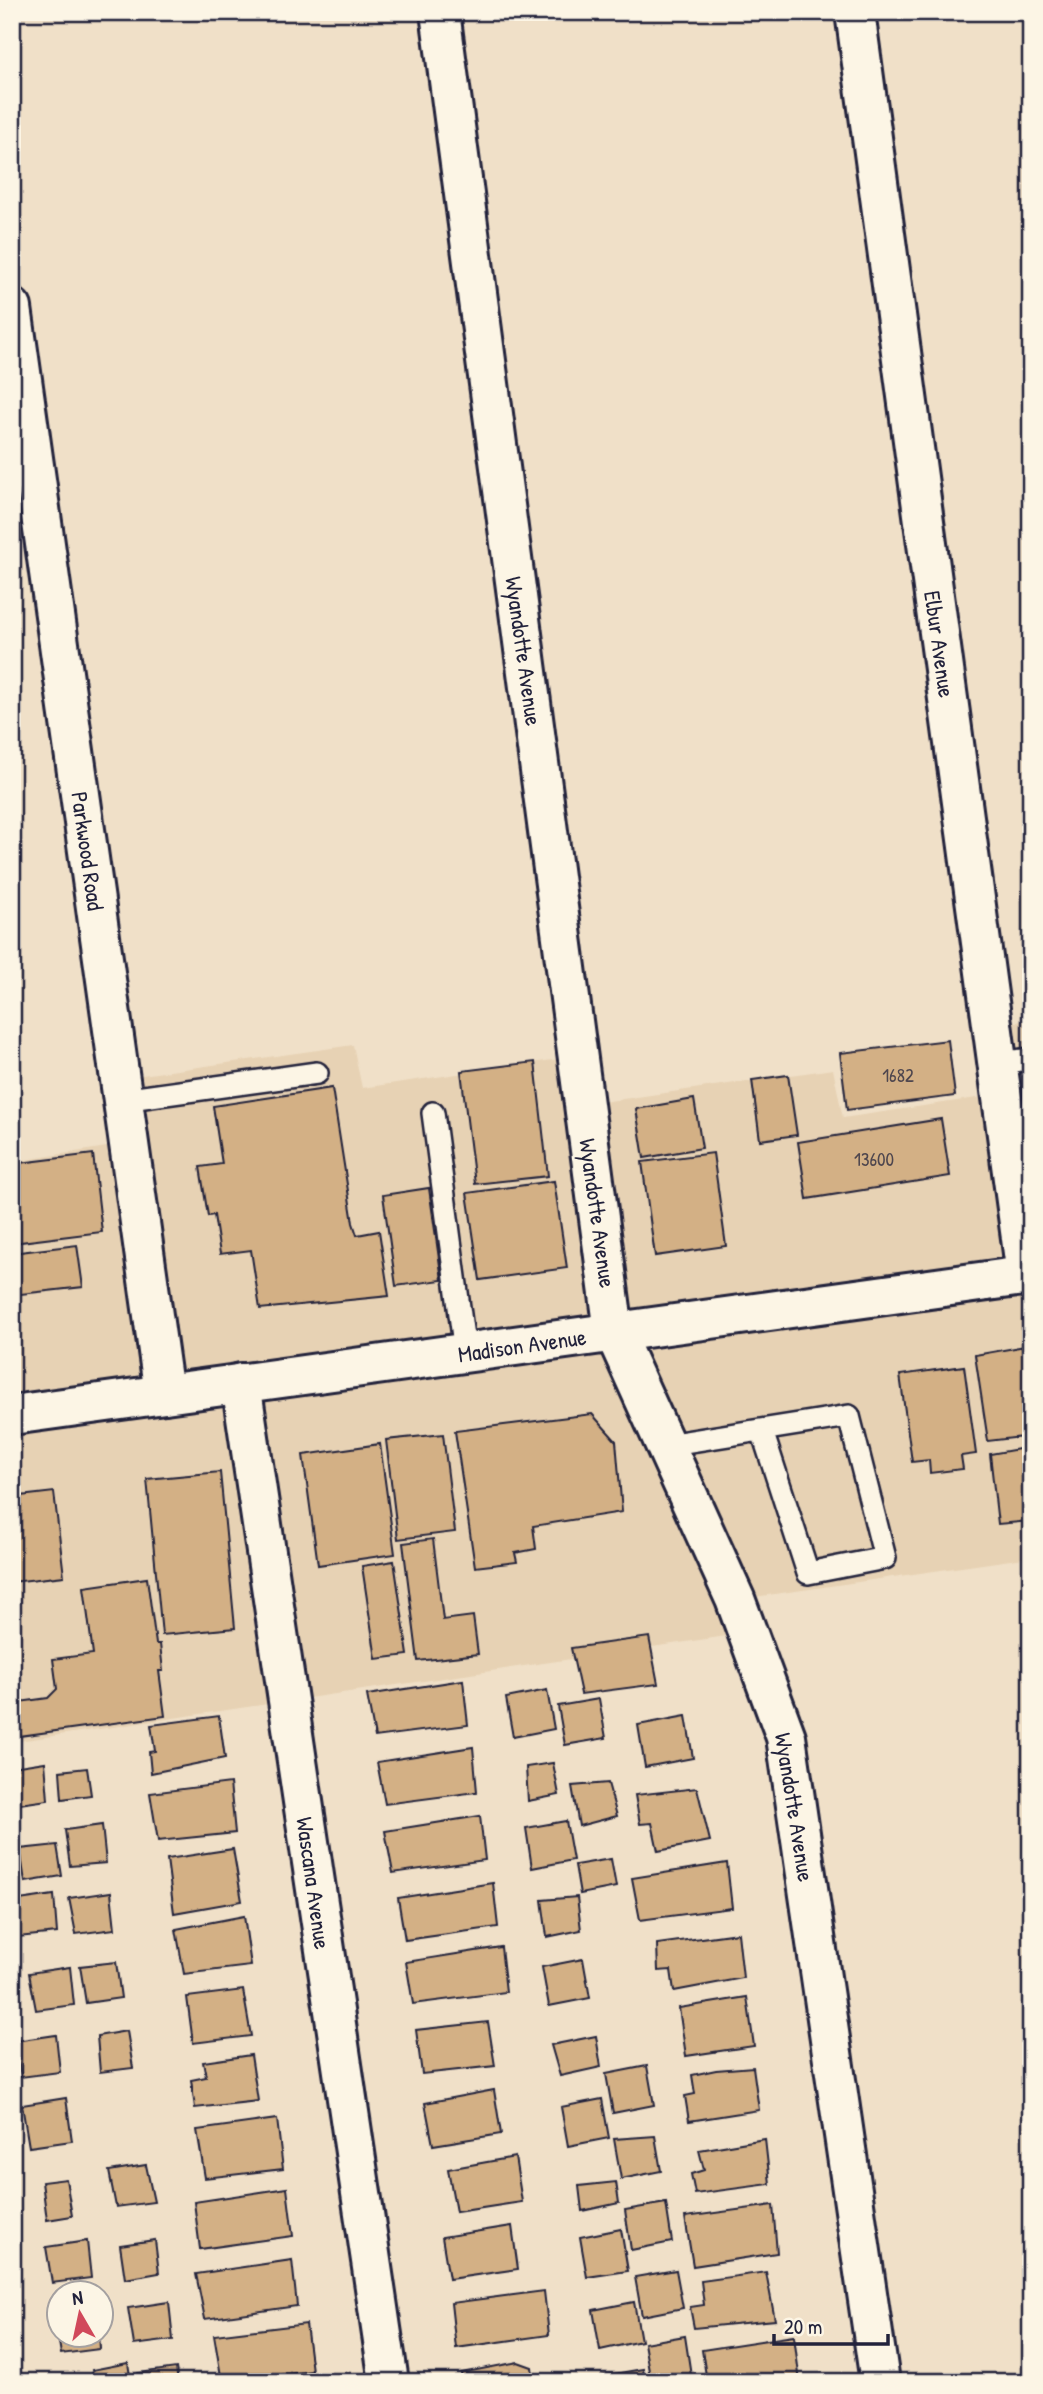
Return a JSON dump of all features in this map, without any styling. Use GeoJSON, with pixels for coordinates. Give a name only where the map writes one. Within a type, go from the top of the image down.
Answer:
{"type":"FeatureCollection","features":[{"type":"Feature","properties":{"kind":"street","name":"Wyandotte Avenue"},"geometry":{"type":"LineString","coordinates":[[440,12],[614,1332],[735,1599],[786,1737],[880,2382]]}},
{"type":"Feature","properties":{"kind":"street","name":"Elbur Avenue"},"geometry":{"type":"LineString","coordinates":[[855,12],[1014,1061],[1028,1275]]}},
{"type":"Feature","properties":{"kind":"street","name":"Parkwood Road"},"geometry":{"type":"LineString","coordinates":[[12,308],[164,1394]]}},
{"type":"Feature","properties":{"kind":"street","name":"Madison Avenue"},"geometry":{"type":"LineString","coordinates":[[12,1415],[1028,1275]]}},
{"type":"Feature","properties":{"kind":"street","name":"Wascana Avenue"},"geometry":{"type":"LineString","coordinates":[[241,1383],[388,2382]]}},
{"type":"Feature","properties":{"kind":"lane"},"geometry":{"type":"LineString","coordinates":[[122,1100],[317,1073]]}},
{"type":"Feature","properties":{"kind":"lane"},"geometry":{"type":"LineString","coordinates":[[433,1114],[466,1352]]}},
{"type":"Feature","properties":{"kind":"lane"},"geometry":{"type":"LineString","coordinates":[[666,1445],[849,1416],[885,1558],[808,1573],[762,1431]]}},
{"type":"Feature","properties":{"kind":"shaded area"},"geometry":{"type":"Polygon","coordinates":[[[1031,1020],[1031,1557],[754,1597],[767,1630],[12,1742],[12,1162],[138,1142],[128,1077],[353,1045],[362,1088],[586,1055],[595,1103],[833,1069],[843,1118],[1010,1093],[1000,1024],[1031,1020]]]}},
{"type":"Feature","properties":{"kind":"building"},"geometry":{"type":"Polygon","coordinates":[[[948,1040],[955,1096],[847,1110],[840,1053],[948,1040]]]}},
{"type":"Feature","properties":{"kind":"building"},"geometry":{"type":"Polygon","coordinates":[[[535,1062],[548,1176],[475,1184],[461,1071],[535,1062]]]}},
{"type":"Feature","properties":{"kind":"building"},"geometry":{"type":"Polygon","coordinates":[[[788,1075],[797,1135],[760,1140],[752,1080],[788,1075]]]}},
{"type":"Feature","properties":{"kind":"building"},"geometry":{"type":"Polygon","coordinates":[[[332,1088],[353,1223],[357,1235],[379,1231],[389,1296],[260,1309],[251,1250],[220,1254],[214,1215],[208,1216],[200,1167],[222,1164],[213,1106],[332,1088]]]}},
{"type":"Feature","properties":{"kind":"building"},"geometry":{"type":"Polygon","coordinates":[[[694,1099],[702,1148],[644,1158],[636,1109],[694,1099]]]}},
{"type":"Feature","properties":{"kind":"building"},"geometry":{"type":"Polygon","coordinates":[[[941,1119],[950,1176],[807,1199],[798,1142],[941,1119]]]}},
{"type":"Feature","properties":{"kind":"building"},"geometry":{"type":"Polygon","coordinates":[[[713,1153],[726,1246],[655,1256],[642,1162],[713,1153]]]}},
{"type":"Feature","properties":{"kind":"building"},"geometry":{"type":"Polygon","coordinates":[[[93,1154],[102,1232],[12,1243],[12,1164],[93,1154]]]}},
{"type":"Feature","properties":{"kind":"building"},"geometry":{"type":"Polygon","coordinates":[[[554,1181],[567,1268],[480,1280],[467,1193],[554,1181]]]}},
{"type":"Feature","properties":{"kind":"building"},"geometry":{"type":"Polygon","coordinates":[[[429,1188],[442,1280],[396,1286],[383,1195],[429,1188]]]}},
{"type":"Feature","properties":{"kind":"building"},"geometry":{"type":"Polygon","coordinates":[[[77,1245],[83,1287],[12,1295],[12,1253],[77,1245]]]}},
{"type":"Feature","properties":{"kind":"building"},"geometry":{"type":"Polygon","coordinates":[[[1031,1345],[1031,1436],[988,1441],[975,1355],[1031,1345]]]}},
{"type":"Feature","properties":{"kind":"building"},"geometry":{"type":"Polygon","coordinates":[[[964,1366],[976,1454],[961,1456],[963,1469],[930,1473],[929,1460],[912,1462],[900,1375],[964,1366]]]}},
{"type":"Feature","properties":{"kind":"building"},"geometry":{"type":"Polygon","coordinates":[[[592,1414],[616,1441],[622,1512],[533,1526],[536,1549],[515,1553],[517,1562],[475,1567],[455,1431],[592,1414]]]}},
{"type":"Feature","properties":{"kind":"building"},"geometry":{"type":"Polygon","coordinates":[[[443,1434],[455,1532],[398,1539],[386,1440],[443,1434]]]}},
{"type":"Feature","properties":{"kind":"building"},"geometry":{"type":"Polygon","coordinates":[[[380,1444],[395,1554],[318,1565],[303,1455],[380,1444]]]}},
{"type":"Feature","properties":{"kind":"building"},"geometry":{"type":"Polygon","coordinates":[[[1031,1447],[1031,1521],[998,1524],[990,1454],[1031,1447]]]}},
{"type":"Feature","properties":{"kind":"building"},"geometry":{"type":"Polygon","coordinates":[[[220,1472],[235,1628],[162,1635],[147,1479],[220,1472]]]}},
{"type":"Feature","properties":{"kind":"building"},"geometry":{"type":"Polygon","coordinates":[[[54,1492],[64,1576],[12,1582],[12,1497],[54,1492]]]}},
{"type":"Feature","properties":{"kind":"building"},"geometry":{"type":"Polygon","coordinates":[[[433,1539],[443,1620],[473,1616],[478,1654],[418,1661],[403,1543],[433,1539]]]}},
{"type":"Feature","properties":{"kind":"building"},"geometry":{"type":"Polygon","coordinates":[[[394,1561],[408,1655],[376,1659],[362,1566],[394,1561]]]}},
{"type":"Feature","properties":{"kind":"building"},"geometry":{"type":"Polygon","coordinates":[[[147,1578],[156,1644],[160,1644],[163,1671],[159,1671],[165,1716],[12,1737],[12,1703],[48,1698],[57,1689],[53,1659],[93,1654],[84,1587],[147,1578]]]}},
{"type":"Feature","properties":{"kind":"building"},"geometry":{"type":"Polygon","coordinates":[[[649,1637],[658,1684],[581,1694],[571,1648],[649,1637]]]}},
{"type":"Feature","properties":{"kind":"building"},"geometry":{"type":"Polygon","coordinates":[[[463,1680],[468,1725],[375,1737],[367,1695],[463,1680]]]}},
{"type":"Feature","properties":{"kind":"building"},"geometry":{"type":"Polygon","coordinates":[[[547,1690],[554,1729],[513,1737],[506,1698],[547,1690]]]}},
{"type":"Feature","properties":{"kind":"building"},"geometry":{"type":"Polygon","coordinates":[[[599,1699],[606,1738],[565,1745],[558,1706],[599,1699]]]}},
{"type":"Feature","properties":{"kind":"building"},"geometry":{"type":"Polygon","coordinates":[[[219,1716],[225,1758],[151,1773],[149,1752],[155,1751],[151,1725],[219,1716]]]}},
{"type":"Feature","properties":{"kind":"building"},"geometry":{"type":"Polygon","coordinates":[[[686,1716],[693,1758],[645,1767],[638,1725],[686,1716]]]}},
{"type":"Feature","properties":{"kind":"building"},"geometry":{"type":"Polygon","coordinates":[[[473,1747],[477,1792],[385,1804],[377,1762],[473,1747]]]}},
{"type":"Feature","properties":{"kind":"building"},"geometry":{"type":"Polygon","coordinates":[[[45,1762],[48,1800],[12,1805],[12,1767],[45,1762]]]}},
{"type":"Feature","properties":{"kind":"building"},"geometry":{"type":"Polygon","coordinates":[[[553,1763],[559,1795],[528,1801],[526,1767],[553,1763]]]}},
{"type":"Feature","properties":{"kind":"building"},"geometry":{"type":"Polygon","coordinates":[[[87,1768],[91,1795],[62,1799],[60,1771],[87,1768]]]}},
{"type":"Feature","properties":{"kind":"building"},"geometry":{"type":"Polygon","coordinates":[[[230,1783],[235,1833],[158,1841],[150,1793],[230,1783]]]}},
{"type":"Feature","properties":{"kind":"building"},"geometry":{"type":"Polygon","coordinates":[[[608,1783],[617,1816],[579,1826],[572,1786],[608,1783]]]}},
{"type":"Feature","properties":{"kind":"building"},"geometry":{"type":"Polygon","coordinates":[[[697,1788],[710,1841],[658,1851],[652,1823],[640,1824],[635,1795],[697,1788]]]}},
{"type":"Feature","properties":{"kind":"building"},"geometry":{"type":"Polygon","coordinates":[[[480,1816],[485,1860],[393,1873],[385,1831],[480,1816]]]}},
{"type":"Feature","properties":{"kind":"building"},"geometry":{"type":"Polygon","coordinates":[[[566,1821],[573,1860],[532,1868],[526,1828],[566,1821]]]}},
{"type":"Feature","properties":{"kind":"building"},"geometry":{"type":"Polygon","coordinates":[[[102,1825],[106,1863],[70,1866],[65,1830],[102,1825]]]}},
{"type":"Feature","properties":{"kind":"building"},"geometry":{"type":"Polygon","coordinates":[[[57,1845],[62,1876],[25,1882],[20,1849],[57,1845]]]}},
{"type":"Feature","properties":{"kind":"building"},"geometry":{"type":"Polygon","coordinates":[[[233,1849],[242,1901],[174,1913],[167,1859],[233,1849]]]}},
{"type":"Feature","properties":{"kind":"building"},"geometry":{"type":"Polygon","coordinates":[[[611,1859],[616,1887],[580,1894],[575,1865],[611,1859]]]}},
{"type":"Feature","properties":{"kind":"building"},"geometry":{"type":"Polygon","coordinates":[[[727,1863],[732,1908],[640,1920],[632,1878],[727,1863]]]}},
{"type":"Feature","properties":{"kind":"building"},"geometry":{"type":"Polygon","coordinates":[[[493,1883],[498,1927],[405,1940],[398,1898],[493,1883]]]}},
{"type":"Feature","properties":{"kind":"building"},"geometry":{"type":"Polygon","coordinates":[[[111,1892],[115,1929],[76,1934],[69,1898],[111,1892]]]}},
{"type":"Feature","properties":{"kind":"building"},"geometry":{"type":"Polygon","coordinates":[[[54,1895],[57,1933],[18,1937],[12,1901],[54,1895]]]}},
{"type":"Feature","properties":{"kind":"building"},"geometry":{"type":"Polygon","coordinates":[[[577,1897],[581,1930],[547,1937],[542,1900],[577,1897]]]}},
{"type":"Feature","properties":{"kind":"building"},"geometry":{"type":"Polygon","coordinates":[[[244,1916],[251,1966],[184,1974],[176,1929],[244,1916]]]}},
{"type":"Feature","properties":{"kind":"building"},"geometry":{"type":"Polygon","coordinates":[[[738,1933],[743,1978],[674,1991],[671,1970],[658,1971],[657,1944],[738,1933]]]}},
{"type":"Feature","properties":{"kind":"building"},"geometry":{"type":"Polygon","coordinates":[[[501,1947],[506,1992],[413,2004],[406,1962],[501,1947]]]}},
{"type":"Feature","properties":{"kind":"building"},"geometry":{"type":"Polygon","coordinates":[[[583,1959],[590,1998],[549,2006],[542,1967],[583,1959]]]}},
{"type":"Feature","properties":{"kind":"building"},"geometry":{"type":"Polygon","coordinates":[[[116,1962],[121,1998],[86,2003],[80,1966],[116,1962]]]}},
{"type":"Feature","properties":{"kind":"building"},"geometry":{"type":"Polygon","coordinates":[[[70,1967],[74,2005],[36,2010],[29,1973],[70,1967]]]}},
{"type":"Feature","properties":{"kind":"building"},"geometry":{"type":"Polygon","coordinates":[[[243,1990],[251,2036],[193,2043],[187,1997],[243,1990]]]}},
{"type":"Feature","properties":{"kind":"building"},"geometry":{"type":"Polygon","coordinates":[[[747,1997],[754,2046],[686,2056],[679,2008],[747,1997]]]}},
{"type":"Feature","properties":{"kind":"building"},"geometry":{"type":"Polygon","coordinates":[[[488,2022],[495,2066],[422,2074],[416,2030],[488,2022]]]}},
{"type":"Feature","properties":{"kind":"building"},"geometry":{"type":"Polygon","coordinates":[[[127,2031],[133,2068],[100,2072],[97,2036],[127,2031]]]}},
{"type":"Feature","properties":{"kind":"building"},"geometry":{"type":"Polygon","coordinates":[[[56,2035],[60,2072],[21,2077],[15,2041],[56,2035]]]}},
{"type":"Feature","properties":{"kind":"building"},"geometry":{"type":"Polygon","coordinates":[[[596,2036],[601,2067],[560,2076],[551,2045],[596,2036]]]}},
{"type":"Feature","properties":{"kind":"building"},"geometry":{"type":"Polygon","coordinates":[[[251,2055],[258,2101],[195,2108],[191,2080],[206,2077],[203,2062],[251,2055]]]}},
{"type":"Feature","properties":{"kind":"building"},"geometry":{"type":"Polygon","coordinates":[[[647,2066],[654,2105],[613,2113],[606,2074],[647,2066]]]}},
{"type":"Feature","properties":{"kind":"building"},"geometry":{"type":"Polygon","coordinates":[[[753,2067],[759,2110],[689,2121],[685,2096],[695,2094],[692,2075],[753,2067]]]}},
{"type":"Feature","properties":{"kind":"building"},"geometry":{"type":"Polygon","coordinates":[[[494,2090],[501,2134],[433,2145],[425,2103],[494,2090]]]}},
{"type":"Feature","properties":{"kind":"building"},"geometry":{"type":"Polygon","coordinates":[[[66,2098],[72,2141],[29,2147],[22,2105],[66,2098]]]}},
{"type":"Feature","properties":{"kind":"building"},"geometry":{"type":"Polygon","coordinates":[[[602,2099],[609,2138],[568,2146],[561,2107],[602,2099]]]}},
{"type":"Feature","properties":{"kind":"building"},"geometry":{"type":"Polygon","coordinates":[[[277,2119],[283,2169],[205,2178],[197,2130],[277,2119]]]}},
{"type":"Feature","properties":{"kind":"building"},"geometry":{"type":"Polygon","coordinates":[[[655,2136],[661,2171],[621,2179],[614,2139],[655,2136]]]}},
{"type":"Feature","properties":{"kind":"building"},"geometry":{"type":"Polygon","coordinates":[[[765,2139],[770,2184],[695,2194],[691,2174],[704,2170],[699,2150],[765,2139]]]}},
{"type":"Feature","properties":{"kind":"building"},"geometry":{"type":"Polygon","coordinates":[[[515,2157],[522,2202],[456,2212],[448,2169],[515,2157]]]}},
{"type":"Feature","properties":{"kind":"building"},"geometry":{"type":"Polygon","coordinates":[[[146,2165],[154,2202],[116,2207],[109,2171],[146,2165]]]}},
{"type":"Feature","properties":{"kind":"building"},"geometry":{"type":"Polygon","coordinates":[[[66,2179],[72,2216],[47,2220],[42,2182],[66,2179]]]}},
{"type":"Feature","properties":{"kind":"building"},"geometry":{"type":"Polygon","coordinates":[[[616,2182],[619,2203],[582,2211],[579,2186],[616,2182]]]}},
{"type":"Feature","properties":{"kind":"building"},"geometry":{"type":"Polygon","coordinates":[[[287,2188],[293,2236],[200,2249],[194,2202],[287,2188]]]}},
{"type":"Feature","properties":{"kind":"building"},"geometry":{"type":"Polygon","coordinates":[[[666,2203],[672,2242],[631,2250],[625,2210],[666,2203]]]}},
{"type":"Feature","properties":{"kind":"building"},"geometry":{"type":"Polygon","coordinates":[[[773,2205],[777,2253],[693,2266],[685,2217],[773,2205]]]}},
{"type":"Feature","properties":{"kind":"building"},"geometry":{"type":"Polygon","coordinates":[[[512,2226],[518,2269],[449,2279],[442,2237],[512,2226]]]}},
{"type":"Feature","properties":{"kind":"building"},"geometry":{"type":"Polygon","coordinates":[[[621,2229],[628,2271],[587,2277],[580,2237],[621,2229]]]}},
{"type":"Feature","properties":{"kind":"building"},"geometry":{"type":"Polygon","coordinates":[[[155,2240],[159,2273],[125,2279],[120,2245],[155,2240]]]}},
{"type":"Feature","properties":{"kind":"building"},"geometry":{"type":"Polygon","coordinates":[[[87,2241],[91,2278],[51,2278],[46,2247],[87,2241]]]}},
{"type":"Feature","properties":{"kind":"building"},"geometry":{"type":"Polygon","coordinates":[[[292,2260],[297,2306],[205,2319],[196,2274],[292,2260]]]}},
{"type":"Feature","properties":{"kind":"building"},"geometry":{"type":"Polygon","coordinates":[[[676,2270],[683,2308],[642,2316],[635,2277],[676,2270]]]}},
{"type":"Feature","properties":{"kind":"building"},"geometry":{"type":"Polygon","coordinates":[[[766,2272],[775,2320],[694,2328],[690,2307],[704,2305],[701,2281],[766,2272]]]}},
{"type":"Feature","properties":{"kind":"building"},"geometry":{"type":"Polygon","coordinates":[[[544,2291],[549,2335],[456,2348],[451,2303],[544,2291]]]}},
{"type":"Feature","properties":{"kind":"building"},"geometry":{"type":"Polygon","coordinates":[[[169,2302],[173,2340],[134,2345],[128,2308],[169,2302]]]}},
{"type":"Feature","properties":{"kind":"building"},"geometry":{"type":"Polygon","coordinates":[[[634,2302],[641,2341],[600,2350],[593,2310],[634,2302]]]}},
{"type":"Feature","properties":{"kind":"building"},"geometry":{"type":"Polygon","coordinates":[[[306,2324],[312,2371],[222,2382],[214,2335],[306,2324]]]}},
{"type":"Feature","properties":{"kind":"building"},"geometry":{"type":"Polygon","coordinates":[[[685,2336],[691,2375],[651,2382],[644,2343],[685,2336]]]}},
{"type":"Feature","properties":{"kind":"building"},"geometry":{"type":"Polygon","coordinates":[[[794,2336],[800,2382],[707,2382],[702,2350],[794,2336]]]}},
{"type":"Feature","properties":{"kind":"building"},"geometry":{"type":"Polygon","coordinates":[[[60,2348],[100,2348],[100,2349],[61,2354],[60,2348]]]}},
{"type":"Feature","properties":{"kind":"building"},"geometry":{"type":"Polygon","coordinates":[[[518,2362],[532,2367],[534,2382],[462,2382],[461,2373],[518,2362]]]}},
{"type":"Feature","properties":{"kind":"building"},"geometry":{"type":"Polygon","coordinates":[[[128,2363],[131,2382],[94,2382],[92,2370],[128,2363]]]}},
{"type":"Feature","properties":{"kind":"building"},"geometry":{"type":"Polygon","coordinates":[[[176,2368],[178,2382],[139,2382],[138,2373],[176,2368]]]}},
{"type":"Feature","properties":{"kind":"building"},"geometry":{"type":"Polygon","coordinates":[[[643,2369],[645,2382],[603,2382],[602,2376],[643,2369]]]}}]}
